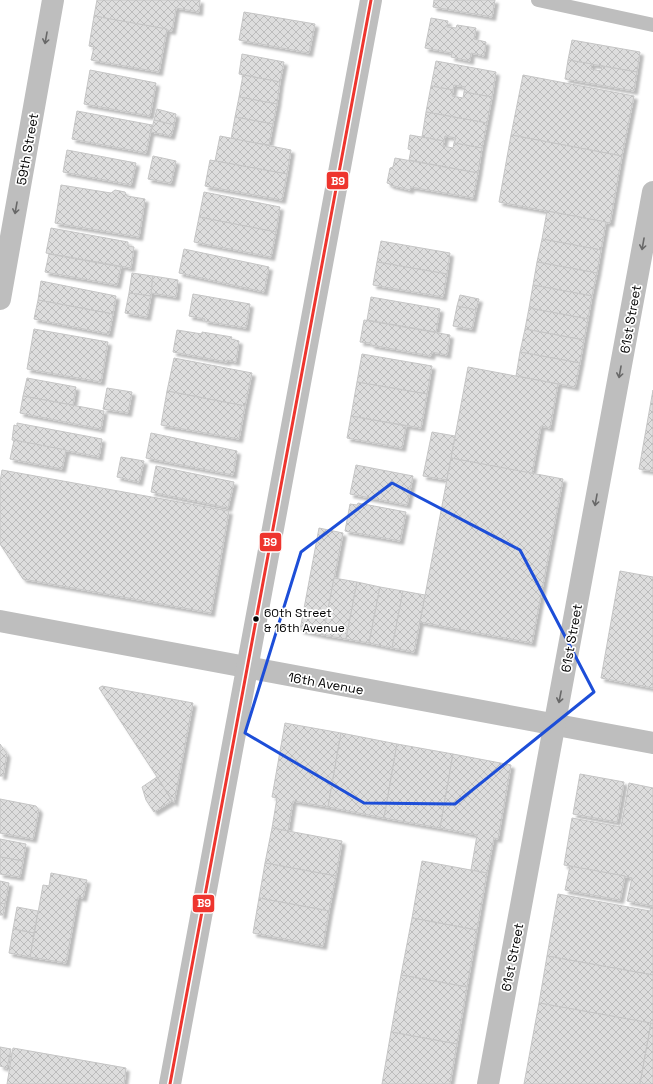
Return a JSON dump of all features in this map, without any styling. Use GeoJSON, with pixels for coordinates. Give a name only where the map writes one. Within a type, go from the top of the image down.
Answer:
{"type":"FeatureCollection","features":[{"type":"Feature","properties":{"kind":"street","name":"59th Street"},"geometry":{"type":"LineString","coordinates":[[0,299],[53,0]]}},
{"type":"Feature","properties":{"kind":"street"},"geometry":{"type":"LineString","coordinates":[[170,1084],[248,668],[370,0]]}},
{"type":"Feature","properties":{"kind":"street","name":"61st Street"},"geometry":{"type":"LineString","coordinates":[[488,1084],[653,192]]}},
{"type":"Feature","properties":{"kind":"street","name":"16th Avenue"},"geometry":{"type":"LineString","coordinates":[[0,621],[653,743]]}},
{"type":"Feature","properties":{"kind":"lane"},"geometry":{"type":"LineString","coordinates":[[538,0],[653,24]]}},
{"type":"Feature","properties":{"kind":"highlighted area"},"geometry":{"type":"Polygon","coordinates":[[[392,483],[520,550],[594,692],[455,804],[364,803],[245,733],[301,552],[392,483]]]}},
{"type":"Feature","properties":{"kind":"building"},"geometry":{"type":"Polygon","coordinates":[[[97,0],[200,0],[199,12],[176,8],[172,31],[94,16],[97,0]]]}},
{"type":"Feature","properties":{"kind":"building"},"geometry":{"type":"Polygon","coordinates":[[[434,0],[495,0],[492,17],[433,7],[434,0]]]}},
{"type":"Feature","properties":{"kind":"building"},"geometry":{"type":"Polygon","coordinates":[[[244,12],[315,24],[309,53],[239,40],[244,12]]]}},
{"type":"Feature","properties":{"kind":"building"},"geometry":{"type":"Polygon","coordinates":[[[94,16],[167,29],[159,72],[91,60],[94,47],[89,46],[94,16]]]}},
{"type":"Feature","properties":{"kind":"building"},"geometry":{"type":"Polygon","coordinates":[[[431,18],[448,21],[447,27],[456,28],[457,25],[476,28],[474,39],[486,42],[484,56],[471,53],[470,61],[451,57],[452,53],[425,48],[431,18]]]}},
{"type":"Feature","properties":{"kind":"building"},"geometry":{"type":"Polygon","coordinates":[[[572,40],[640,52],[637,72],[568,60],[572,40]]]}},
{"type":"Feature","properties":{"kind":"building"},"geometry":{"type":"Polygon","coordinates":[[[242,54],[284,62],[280,82],[239,74],[242,54]]]}},
{"type":"Feature","properties":{"kind":"building"},"geometry":{"type":"Polygon","coordinates":[[[568,60],[592,64],[591,69],[601,71],[602,66],[637,72],[634,91],[565,79],[568,60]]]}},
{"type":"Feature","properties":{"kind":"building"},"geometry":{"type":"Polygon","coordinates":[[[436,61],[496,72],[492,97],[464,92],[465,87],[454,85],[453,90],[431,86],[436,61]]]}},
{"type":"Feature","properties":{"kind":"building"},"geometry":{"type":"Polygon","coordinates":[[[90,70],[156,83],[150,116],[84,104],[90,70]]]}},
{"type":"Feature","properties":{"kind":"building"},"geometry":{"type":"Polygon","coordinates":[[[243,75],[280,82],[277,104],[239,97],[243,75]]]}},
{"type":"Feature","properties":{"kind":"building"},"geometry":{"type":"Polygon","coordinates":[[[523,75],[634,96],[622,156],[511,135],[523,75]]]}},
{"type":"Feature","properties":{"kind":"building"},"geometry":{"type":"Polygon","coordinates":[[[431,86],[453,90],[452,96],[463,98],[464,92],[492,97],[487,123],[426,112],[431,86]]]}},
{"type":"Feature","properties":{"kind":"building"},"geometry":{"type":"Polygon","coordinates":[[[239,97],[277,104],[273,124],[235,117],[239,97]]]}},
{"type":"Feature","properties":{"kind":"building"},"geometry":{"type":"Polygon","coordinates":[[[157,109],[176,114],[174,125],[154,120],[157,109]]]}},
{"type":"Feature","properties":{"kind":"building"},"geometry":{"type":"Polygon","coordinates":[[[77,111],[152,125],[146,153],[72,139],[77,111]]]}},
{"type":"Feature","properties":{"kind":"building"},"geometry":{"type":"Polygon","coordinates":[[[426,112],[487,123],[482,148],[454,143],[456,138],[445,136],[444,141],[422,137],[426,112]]]}},
{"type":"Feature","properties":{"kind":"building"},"geometry":{"type":"Polygon","coordinates":[[[235,117],[273,124],[269,145],[231,139],[235,117]]]}},
{"type":"Feature","properties":{"kind":"building"},"geometry":{"type":"Polygon","coordinates":[[[154,120],[174,125],[171,136],[151,132],[154,120]]]}},
{"type":"Feature","properties":{"kind":"building"},"geometry":{"type":"Polygon","coordinates":[[[410,135],[444,141],[443,146],[453,148],[454,143],[482,148],[478,173],[409,160],[411,150],[408,149],[410,135]]]}},
{"type":"Feature","properties":{"kind":"building"},"geometry":{"type":"Polygon","coordinates":[[[511,135],[622,156],[610,223],[499,202],[511,135]]]}},
{"type":"Feature","properties":{"kind":"building"},"geometry":{"type":"Polygon","coordinates":[[[220,136],[291,150],[287,174],[215,161],[220,136]]]}},
{"type":"Feature","properties":{"kind":"building"},"geometry":{"type":"Polygon","coordinates":[[[67,150],[136,163],[131,185],[63,172],[67,150]]]}},
{"type":"Feature","properties":{"kind":"building"},"geometry":{"type":"Polygon","coordinates":[[[153,156],[176,161],[171,183],[148,179],[153,156]]]}},
{"type":"Feature","properties":{"kind":"building"},"geometry":{"type":"Polygon","coordinates":[[[395,158],[478,173],[473,198],[411,187],[410,190],[390,185],[387,183],[390,168],[393,167],[395,158]]]}},
{"type":"Feature","properties":{"kind":"building"},"geometry":{"type":"Polygon","coordinates":[[[210,160],[287,174],[282,200],[205,186],[210,160]]]}},
{"type":"Feature","properties":{"kind":"building"},"geometry":{"type":"Polygon","coordinates":[[[61,185],[111,193],[115,190],[125,192],[127,196],[145,199],[139,237],[55,223],[61,185]]]}},
{"type":"Feature","properties":{"kind":"building"},"geometry":{"type":"Polygon","coordinates":[[[204,192],[280,207],[276,232],[199,217],[204,192]]]}},
{"type":"Feature","properties":{"kind":"building"},"geometry":{"type":"Polygon","coordinates":[[[547,211],[606,222],[601,250],[542,239],[547,211]]]}},
{"type":"Feature","properties":{"kind":"building"},"geometry":{"type":"Polygon","coordinates":[[[199,217],[276,232],[271,257],[194,242],[199,217]]]}},
{"type":"Feature","properties":{"kind":"building"},"geometry":{"type":"Polygon","coordinates":[[[51,228],[128,242],[128,246],[134,247],[131,268],[46,253],[51,228]]]}},
{"type":"Feature","properties":{"kind":"building"},"geometry":{"type":"Polygon","coordinates":[[[542,239],[601,250],[597,273],[537,262],[542,239]]]}},
{"type":"Feature","properties":{"kind":"building"},"geometry":{"type":"Polygon","coordinates":[[[381,241],[450,253],[447,274],[377,262],[381,241]]]}},
{"type":"Feature","properties":{"kind":"building"},"geometry":{"type":"Polygon","coordinates":[[[184,249],[269,267],[264,292],[179,273],[184,249]]]}},
{"type":"Feature","properties":{"kind":"building"},"geometry":{"type":"Polygon","coordinates":[[[49,254],[121,267],[117,285],[45,272],[49,254]]]}},
{"type":"Feature","properties":{"kind":"building"},"geometry":{"type":"Polygon","coordinates":[[[377,262],[447,274],[443,297],[373,285],[377,262]]]}},
{"type":"Feature","properties":{"kind":"building"},"geometry":{"type":"Polygon","coordinates":[[[537,262],[597,273],[592,296],[533,285],[537,262]]]}},
{"type":"Feature","properties":{"kind":"building"},"geometry":{"type":"Polygon","coordinates":[[[132,273],[153,276],[151,296],[129,293],[132,273]]]}},
{"type":"Feature","properties":{"kind":"building"},"geometry":{"type":"Polygon","coordinates":[[[153,276],[178,280],[176,297],[151,293],[153,276]]]}},
{"type":"Feature","properties":{"kind":"building"},"geometry":{"type":"Polygon","coordinates":[[[41,281],[116,296],[113,314],[38,300],[41,281]]]}},
{"type":"Feature","properties":{"kind":"building"},"geometry":{"type":"Polygon","coordinates":[[[533,285],[592,296],[588,319],[529,308],[533,285]]]}},
{"type":"Feature","properties":{"kind":"building"},"geometry":{"type":"Polygon","coordinates":[[[129,293],[151,296],[147,317],[125,313],[129,293]]]}},
{"type":"Feature","properties":{"kind":"building"},"geometry":{"type":"Polygon","coordinates":[[[193,294],[250,304],[246,328],[204,321],[205,319],[189,316],[193,294]]]}},
{"type":"Feature","properties":{"kind":"building"},"geometry":{"type":"Polygon","coordinates":[[[460,295],[479,299],[476,310],[457,306],[460,295]]]}},
{"type":"Feature","properties":{"kind":"building"},"geometry":{"type":"Polygon","coordinates":[[[371,297],[440,309],[436,332],[367,320],[371,297]]]}},
{"type":"Feature","properties":{"kind":"building"},"geometry":{"type":"Polygon","coordinates":[[[38,300],[113,314],[109,334],[34,319],[38,300]]]}},
{"type":"Feature","properties":{"kind":"building"},"geometry":{"type":"Polygon","coordinates":[[[457,306],[476,310],[472,329],[453,326],[457,306]]]}},
{"type":"Feature","properties":{"kind":"building"},"geometry":{"type":"Polygon","coordinates":[[[529,308],[588,319],[584,340],[525,329],[529,308]]]}},
{"type":"Feature","properties":{"kind":"building"},"geometry":{"type":"Polygon","coordinates":[[[364,320],[450,335],[447,355],[432,352],[431,356],[360,342],[364,320]]]}},
{"type":"Feature","properties":{"kind":"building"},"geometry":{"type":"Polygon","coordinates":[[[34,329],[108,342],[101,382],[27,369],[34,329]]]}},
{"type":"Feature","properties":{"kind":"building"},"geometry":{"type":"Polygon","coordinates":[[[525,329],[584,340],[580,363],[520,352],[525,329]]]}},
{"type":"Feature","properties":{"kind":"building"},"geometry":{"type":"Polygon","coordinates":[[[177,330],[232,337],[231,339],[239,341],[236,362],[227,360],[227,362],[173,352],[177,330]]]}},
{"type":"Feature","properties":{"kind":"building"},"geometry":{"type":"Polygon","coordinates":[[[520,352],[580,363],[575,387],[516,376],[520,352]]]}},
{"type":"Feature","properties":{"kind":"building"},"geometry":{"type":"Polygon","coordinates":[[[362,354],[432,366],[427,394],[357,382],[362,354]]]}},
{"type":"Feature","properties":{"kind":"building"},"geometry":{"type":"Polygon","coordinates":[[[174,358],[252,373],[245,406],[167,391],[174,358]]]}},
{"type":"Feature","properties":{"kind":"building"},"geometry":{"type":"Polygon","coordinates":[[[468,367],[558,384],[550,428],[541,426],[532,474],[451,458],[468,367]]]}},
{"type":"Feature","properties":{"kind":"building"},"geometry":{"type":"Polygon","coordinates":[[[27,378],[76,387],[73,405],[23,396],[27,378]]]}},
{"type":"Feature","properties":{"kind":"building"},"geometry":{"type":"Polygon","coordinates":[[[357,382],[427,394],[421,428],[351,416],[357,382]]]}},
{"type":"Feature","properties":{"kind":"building"},"geometry":{"type":"Polygon","coordinates":[[[107,388],[132,392],[128,413],[103,409],[107,388]]]}},
{"type":"Feature","properties":{"kind":"building"},"geometry":{"type":"Polygon","coordinates":[[[653,390],[653,471],[639,469],[653,390]]]}},
{"type":"Feature","properties":{"kind":"building"},"geometry":{"type":"Polygon","coordinates":[[[167,391],[245,406],[239,439],[161,425],[167,391]]]}},
{"type":"Feature","properties":{"kind":"building"},"geometry":{"type":"Polygon","coordinates":[[[23,396],[104,411],[101,429],[20,413],[23,396]]]}},
{"type":"Feature","properties":{"kind":"building"},"geometry":{"type":"Polygon","coordinates":[[[351,416],[406,426],[402,448],[347,438],[351,416]]]}},
{"type":"Feature","properties":{"kind":"building"},"geometry":{"type":"Polygon","coordinates":[[[17,423],[102,439],[99,457],[12,440],[14,425],[17,426],[17,423]]]}},
{"type":"Feature","properties":{"kind":"building"},"geometry":{"type":"Polygon","coordinates":[[[432,432],[455,436],[447,480],[423,476],[432,432]]]}},
{"type":"Feature","properties":{"kind":"building"},"geometry":{"type":"Polygon","coordinates":[[[151,433],[237,451],[233,475],[146,458],[151,433]]]}},
{"type":"Feature","properties":{"kind":"building"},"geometry":{"type":"Polygon","coordinates":[[[14,440],[66,450],[62,469],[10,459],[14,440]]]}},
{"type":"Feature","properties":{"kind":"building"},"geometry":{"type":"Polygon","coordinates":[[[121,457],[144,461],[139,482],[117,477],[121,457]]]}},
{"type":"Feature","properties":{"kind":"building"},"geometry":{"type":"Polygon","coordinates":[[[451,458],[563,479],[532,643],[420,622],[451,458]]]}},
{"type":"Feature","properties":{"kind":"building"},"geometry":{"type":"Polygon","coordinates":[[[356,465],[413,476],[407,505],[350,494],[356,465]]]}},
{"type":"Feature","properties":{"kind":"building"},"geometry":{"type":"Polygon","coordinates":[[[156,466],[234,482],[228,508],[151,492],[156,466]]]}},
{"type":"Feature","properties":{"kind":"building"},"geometry":{"type":"Polygon","coordinates":[[[2,470],[229,511],[211,613],[23,579],[0,544],[0,482],[2,470]]]}},
{"type":"Feature","properties":{"kind":"building"},"geometry":{"type":"Polygon","coordinates":[[[358,503],[406,512],[400,541],[345,531],[350,504],[357,505],[358,503]]]}},
{"type":"Feature","properties":{"kind":"building"},"geometry":{"type":"Polygon","coordinates":[[[319,528],[343,533],[323,635],[300,630],[319,528]]]}},
{"type":"Feature","properties":{"kind":"building"},"geometry":{"type":"Polygon","coordinates":[[[620,571],[653,577],[653,688],[601,678],[620,571]]]}},
{"type":"Feature","properties":{"kind":"building"},"geometry":{"type":"Polygon","coordinates":[[[334,578],[357,582],[346,639],[323,635],[334,578]]]}},
{"type":"Feature","properties":{"kind":"building"},"geometry":{"type":"Polygon","coordinates":[[[357,582],[380,587],[369,643],[346,639],[357,582]]]}},
{"type":"Feature","properties":{"kind":"building"},"geometry":{"type":"Polygon","coordinates":[[[380,587],[403,591],[392,648],[369,643],[380,587]]]}},
{"type":"Feature","properties":{"kind":"building"},"geometry":{"type":"Polygon","coordinates":[[[403,591],[425,595],[414,652],[392,648],[403,591]]]}},
{"type":"Feature","properties":{"kind":"building"},"geometry":{"type":"Polygon","coordinates":[[[102,686],[193,703],[174,803],[99,688],[102,686]]]}},
{"type":"Feature","properties":{"kind":"building"},"geometry":{"type":"Polygon","coordinates":[[[285,723],[341,733],[328,807],[293,801],[288,831],[272,828],[277,798],[272,797],[285,723]]]}},
{"type":"Feature","properties":{"kind":"building"},"geometry":{"type":"Polygon","coordinates":[[[341,733],[397,744],[384,818],[328,807],[341,733]]]}},
{"type":"Feature","properties":{"kind":"building"},"geometry":{"type":"Polygon","coordinates":[[[0,744],[7,754],[3,776],[0,776],[0,744]]]}},
{"type":"Feature","properties":{"kind":"building"},"geometry":{"type":"Polygon","coordinates":[[[397,744],[453,754],[440,828],[384,818],[397,744]]]}},
{"type":"Feature","properties":{"kind":"building"},"geometry":{"type":"Polygon","coordinates":[[[453,754],[511,765],[498,839],[494,838],[487,873],[471,870],[477,835],[440,828],[453,754]]]}},
{"type":"Feature","properties":{"kind":"building"},"geometry":{"type":"Polygon","coordinates":[[[580,774],[624,782],[617,822],[573,814],[580,774]]]}},
{"type":"Feature","properties":{"kind":"building"},"geometry":{"type":"Polygon","coordinates":[[[157,777],[172,801],[154,812],[146,800],[142,787],[157,777]]]}},
{"type":"Feature","properties":{"kind":"building"},"geometry":{"type":"Polygon","coordinates":[[[629,783],[653,788],[653,906],[627,901],[632,878],[564,865],[572,818],[621,827],[629,783]]]}},
{"type":"Feature","properties":{"kind":"building"},"geometry":{"type":"Polygon","coordinates":[[[0,799],[36,806],[39,810],[33,839],[0,833],[0,799]]]}},
{"type":"Feature","properties":{"kind":"building"},"geometry":{"type":"Polygon","coordinates":[[[272,828],[342,841],[336,876],[265,863],[272,828]]]}},
{"type":"Feature","properties":{"kind":"building"},"geometry":{"type":"Polygon","coordinates":[[[0,839],[26,844],[23,861],[0,857],[0,839]]]}},
{"type":"Feature","properties":{"kind":"building"},"geometry":{"type":"Polygon","coordinates":[[[0,857],[23,861],[20,877],[0,874],[0,857]]]}},
{"type":"Feature","properties":{"kind":"building"},"geometry":{"type":"Polygon","coordinates":[[[422,861],[487,873],[477,930],[412,918],[422,861]]]}},
{"type":"Feature","properties":{"kind":"building"},"geometry":{"type":"Polygon","coordinates":[[[265,863],[336,876],[329,911],[259,898],[265,863]]]}},
{"type":"Feature","properties":{"kind":"building"},"geometry":{"type":"Polygon","coordinates":[[[570,866],[625,876],[620,900],[565,890],[570,866]]]}},
{"type":"Feature","properties":{"kind":"building"},"geometry":{"type":"Polygon","coordinates":[[[51,873],[87,880],[83,898],[78,897],[66,963],[30,957],[43,885],[49,886],[51,873]]]}},
{"type":"Feature","properties":{"kind":"building"},"geometry":{"type":"Polygon","coordinates":[[[0,881],[9,883],[5,904],[0,903],[0,881]]]}},
{"type":"Feature","properties":{"kind":"building"},"geometry":{"type":"Polygon","coordinates":[[[558,894],[650,911],[651,906],[653,906],[653,975],[547,956],[558,894]]]}},
{"type":"Feature","properties":{"kind":"building"},"geometry":{"type":"Polygon","coordinates":[[[259,898],[329,911],[323,946],[253,933],[259,898]]]}},
{"type":"Feature","properties":{"kind":"building"},"geometry":{"type":"Polygon","coordinates":[[[0,903],[5,904],[3,915],[0,915],[0,903]]]}},
{"type":"Feature","properties":{"kind":"building"},"geometry":{"type":"Polygon","coordinates":[[[17,907],[38,911],[34,933],[13,929],[17,907]]]}},
{"type":"Feature","properties":{"kind":"building"},"geometry":{"type":"Polygon","coordinates":[[[412,918],[477,930],[467,987],[401,975],[412,918]]]}},
{"type":"Feature","properties":{"kind":"building"},"geometry":{"type":"Polygon","coordinates":[[[13,929],[34,933],[30,957],[9,953],[13,929]]]}},
{"type":"Feature","properties":{"kind":"building"},"geometry":{"type":"Polygon","coordinates":[[[547,956],[653,975],[653,1024],[539,1003],[547,956]]]}},
{"type":"Feature","properties":{"kind":"building"},"geometry":{"type":"Polygon","coordinates":[[[401,975],[467,987],[457,1044],[391,1032],[401,975]]]}},
{"type":"Feature","properties":{"kind":"building"},"geometry":{"type":"Polygon","coordinates":[[[539,1003],[651,1023],[640,1084],[524,1084],[539,1003]]]}},
{"type":"Feature","properties":{"kind":"building"},"geometry":{"type":"Polygon","coordinates":[[[651,1023],[653,1024],[653,1084],[640,1084],[651,1023]]]}},
{"type":"Feature","properties":{"kind":"building"},"geometry":{"type":"Polygon","coordinates":[[[391,1032],[457,1044],[450,1084],[382,1084],[391,1032]]]}},
{"type":"Feature","properties":{"kind":"building"},"geometry":{"type":"Polygon","coordinates":[[[0,1047],[11,1049],[7,1068],[0,1066],[0,1047]]]}},
{"type":"Feature","properties":{"kind":"building"},"geometry":{"type":"Polygon","coordinates":[[[13,1048],[126,1068],[124,1084],[7,1084],[13,1048]]]}},
{"type":"Feature","properties":{"kind":"transit line","name":"B9"},"geometry":{"type":"LineString","coordinates":[[170,1084],[371,0]]}},
{"type":"Feature","properties":{"kind":"place","name":"60th Street & 16th Avenue"},"geometry":{"type":"Point","coordinates":[256,619]}}]}
